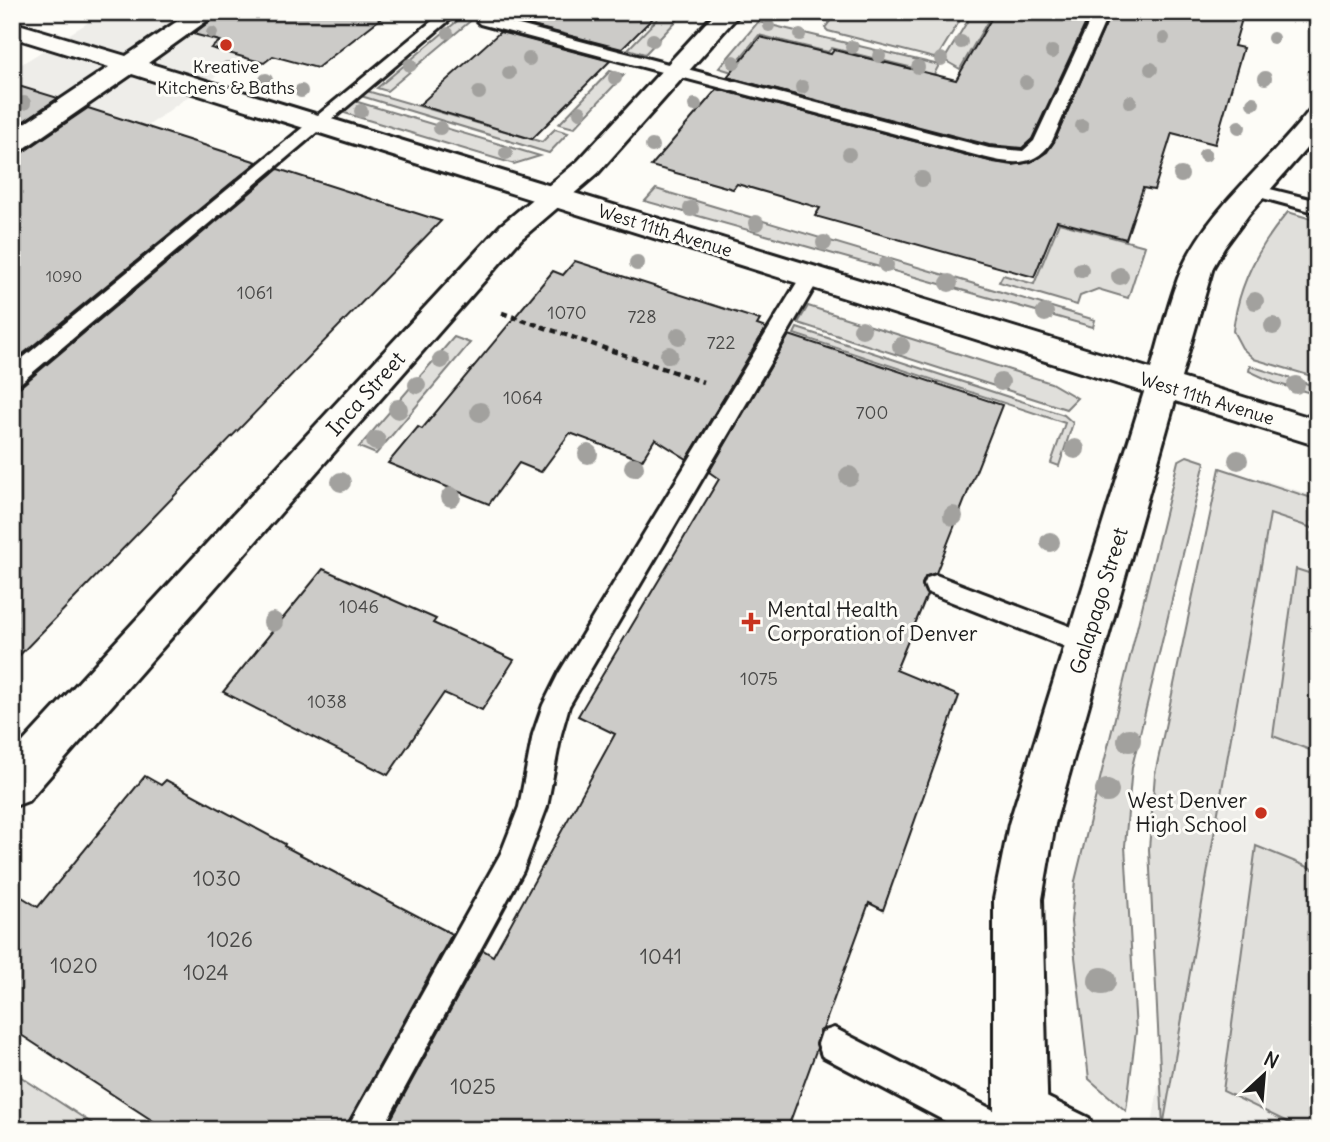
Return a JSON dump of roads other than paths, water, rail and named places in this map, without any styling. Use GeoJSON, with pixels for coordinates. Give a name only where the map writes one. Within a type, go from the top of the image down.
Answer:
{"type":"FeatureCollection","features":[{"type":"Feature","properties":{"kind":"street"},"geometry":{"type":"LineString","coordinates":[[12,144],[207,12]]}},
{"type":"Feature","properties":{"kind":"street","name":"Inca Street"},"geometry":{"type":"LineString","coordinates":[[12,786],[511,232],[588,167],[729,12]]}},
{"type":"Feature","properties":{"kind":"street","name":"West 11th Avenue"},"geometry":{"type":"LineString","coordinates":[[12,29],[1318,433]]}},
{"type":"Feature","properties":{"kind":"street","name":"Galapago Street"},"geometry":{"type":"LineString","coordinates":[[1013,1120],[1018,899],[1032,824],[1163,385],[1202,260],[1216,235],[1305,136],[1318,117]]}},
{"type":"Feature","properties":{"kind":"lane"},"geometry":{"type":"LineString","coordinates":[[12,379],[452,12]]}},
{"type":"Feature","properties":{"kind":"lane"},"geometry":{"type":"LineString","coordinates":[[485,20],[989,153],[1027,157],[1038,149],[1043,141],[1102,12]]}},
{"type":"Feature","properties":{"kind":"lane"},"geometry":{"type":"LineString","coordinates":[[1254,190],[1318,207]]}},
{"type":"Feature","properties":{"kind":"lane"},"geometry":{"type":"LineString","coordinates":[[363,1130],[513,861],[533,807],[553,715],[568,681],[811,276]]}},
{"type":"Feature","properties":{"kind":"lane"},"geometry":{"type":"LineString","coordinates":[[936,585],[1086,644]]}},
{"type":"Feature","properties":{"kind":"lane"},"geometry":{"type":"LineString","coordinates":[[834,1044],[1013,1120],[1077,1130]]}},
{"type":"Feature","properties":{"kind":"place","name":"Kreative Kitchens & Baths"},"geometry":{"type":"Point","coordinates":[226,45]}},
{"type":"Feature","properties":{"kind":"place","name":"Mental Health Corporation of Denver"},"geometry":{"type":"Point","coordinates":[751,622]}},
{"type":"Feature","properties":{"kind":"place","name":"West Denver High School"},"geometry":{"type":"Point","coordinates":[1261,813]}}]}
